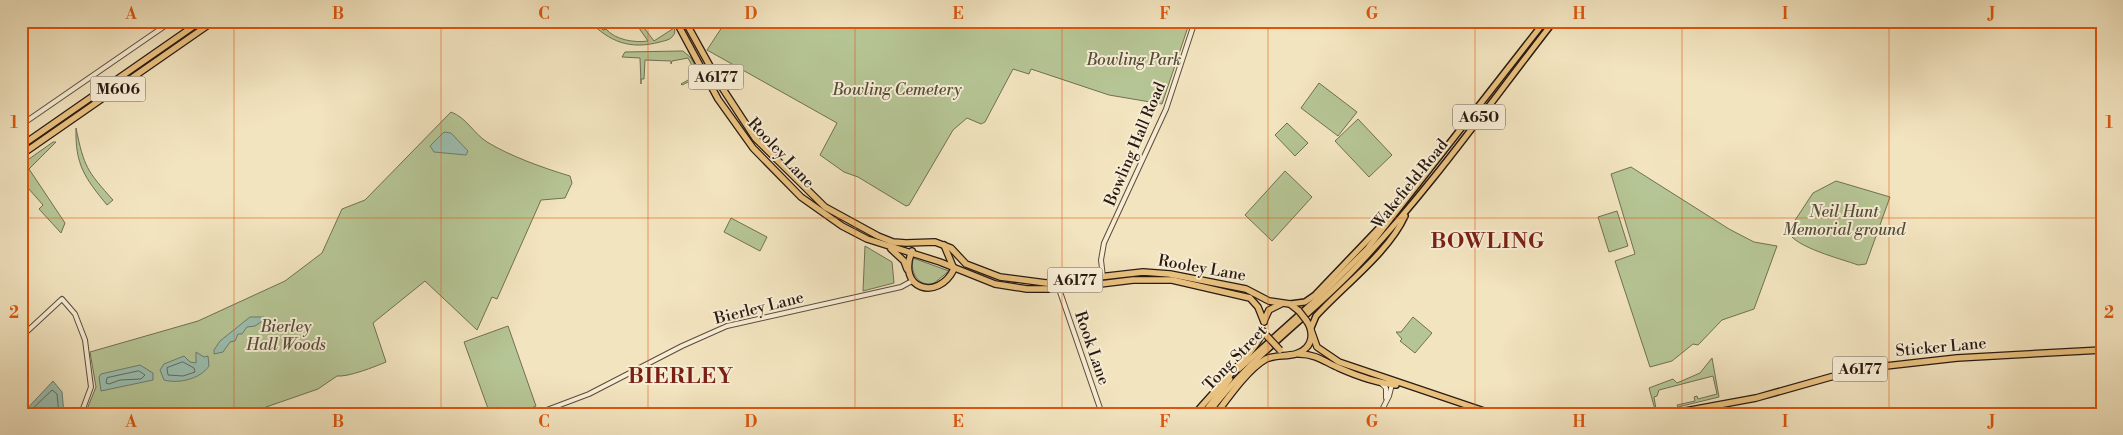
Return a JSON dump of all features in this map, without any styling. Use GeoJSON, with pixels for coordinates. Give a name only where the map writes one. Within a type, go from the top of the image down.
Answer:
{"type":"FeatureCollection","features":[{"type":"Feature","properties":{"kind":"highway","name":"M606"},"geometry":{"type":"LineString","coordinates":[[21,146],[201,21]]}},
{"type":"Feature","properties":{"kind":"highway","name":"M606"},"geometry":{"type":"LineString","coordinates":[[21,155],[214,21]]}},
{"type":"Feature","properties":{"kind":"highway","name":"Rooley Lane"},"geometry":{"type":"LineString","coordinates":[[676,21],[718,99],[766,162],[817,209],[842,226],[888,247],[940,262],[995,284],[1027,289],[1059,289],[1133,280],[1172,280],[1250,298],[1258,307],[1264,322]]}},
{"type":"Feature","properties":{"kind":"highway","name":"Rooley Lane"},"geometry":{"type":"LineString","coordinates":[[685,21],[721,86],[755,138],[824,207],[878,236],[893,242],[918,243],[927,241],[944,245],[955,252],[966,264],[1000,277],[1046,283],[1143,272],[1170,274],[1236,286],[1252,291],[1269,301],[1283,303]]}},
{"type":"Feature","properties":{"kind":"highway"},"geometry":{"type":"LineString","coordinates":[[908,271],[911,253],[918,243]]}},
{"type":"Feature","properties":{"kind":"highway"},"geometry":{"type":"LineString","coordinates":[[888,247],[904,261],[912,282],[922,287],[931,288],[946,280],[954,268],[944,245]]}},
{"type":"Feature","properties":{"kind":"highway"},"geometry":{"type":"LineString","coordinates":[[940,262],[951,258]]}},
{"type":"Feature","properties":{"kind":"highway"},"geometry":{"type":"LineString","coordinates":[[1288,355],[1280,350],[1265,333],[1264,322],[1269,310],[1283,303],[1290,304],[1299,311],[1311,329],[1317,347],[1325,354],[1392,382],[1493,414]]}},
{"type":"Feature","properties":{"kind":"highway"},"geometry":{"type":"LineString","coordinates":[[1297,354],[1305,350],[1309,344],[1311,329]]}},
{"type":"Feature","properties":{"kind":"highway"},"geometry":{"type":"LineString","coordinates":[[1195,414],[1216,388],[1257,346],[1265,333]]}},
{"type":"Feature","properties":{"kind":"highway","name":"Sticker Lane"},"geometry":{"type":"LineString","coordinates":[[1669,414],[1756,398],[1843,372],[1868,368],[1957,358],[2102,350]]}},
{"type":"Feature","properties":{"kind":"highway"},"geometry":{"type":"LineString","coordinates":[[1216,414],[1230,395],[1266,360],[1288,355],[1314,354],[1342,369],[1380,382],[1392,382]]}},
{"type":"Feature","properties":{"kind":"main road","name":"Wakefield Road"},"geometry":{"type":"LineString","coordinates":[[1289,323],[1367,249],[1545,21]]}},
{"type":"Feature","properties":{"kind":"main road","name":"Wakefield Road"},"geometry":{"type":"LineString","coordinates":[[1293,328],[1322,303],[1406,213],[1554,21]]}},
{"type":"Feature","properties":{"kind":"main road","name":"A650"},"geometry":{"type":"LineString","coordinates":[[1290,304],[1299,304],[1316,295],[1395,211]]}},
{"type":"Feature","properties":{"kind":"main road"},"geometry":{"type":"LineString","coordinates":[[1311,329],[1316,316],[1380,250],[1401,224],[1406,213]]}},
{"type":"Feature","properties":{"kind":"main road","name":"Tong Street"},"geometry":{"type":"LineString","coordinates":[[1203,414],[1241,367],[1289,323]]}},
{"type":"Feature","properties":{"kind":"main road","name":"Tong Street"},"geometry":{"type":"LineString","coordinates":[[1208,414],[1230,386],[1293,328]]}},
{"type":"Feature","properties":{"kind":"street"},"geometry":{"type":"LineString","coordinates":[[21,125],[172,21]]}},
{"type":"Feature","properties":{"kind":"street","name":"Bowling Hall Road"},"geometry":{"type":"LineString","coordinates":[[1103,276],[1101,260],[1104,243],[1166,109],[1195,21]]}},
{"type":"Feature","properties":{"kind":"street","name":"Bierley Lane"},"geometry":{"type":"LineString","coordinates":[[536,414],[589,394],[682,346],[727,326],[901,287],[912,282]]}},
{"type":"Feature","properties":{"kind":"street","name":"Rook Lane"},"geometry":{"type":"LineString","coordinates":[[1059,289],[1102,414]]}},
{"type":"Feature","properties":{"kind":"street"},"geometry":{"type":"LineString","coordinates":[[21,337],[62,298],[76,314],[85,340],[91,387],[81,414]]}},
{"type":"Feature","properties":{"kind":"street"},"geometry":{"type":"LineString","coordinates":[[1380,382],[1386,388],[1386,401]]}},
{"type":"Feature","properties":{"kind":"street"},"geometry":{"type":"LineString","coordinates":[[1380,414],[1392,382]]}},
{"type":"Feature","properties":{"kind":"green space"},"geometry":{"type":"Polygon","coordinates":[[[589,21],[593,21],[596,25],[598,23],[603,30],[606,29],[615,36],[637,42],[648,41],[634,21],[639,21],[654,41],[674,28],[675,32],[671,38],[665,41],[639,45],[630,44],[613,39],[589,21]]]}},
{"type":"Feature","properties":{"kind":"green space","name":"Bowling Cemetery"},"geometry":{"type":"Polygon","coordinates":[[[726,21],[1190,21],[1162,104],[1109,95],[1031,69],[1029,74],[1013,69],[985,122],[981,124],[967,118],[953,130],[909,205],[906,206],[858,177],[844,172],[820,155],[837,123],[707,50],[726,21]]]}},
{"type":"Feature","properties":{"kind":"green space"},"geometry":{"type":"Polygon","coordinates":[[[683,51],[691,58],[699,74],[697,78],[682,85],[697,75],[688,58],[672,61],[671,64],[671,61],[645,60],[644,79],[641,79],[641,84],[640,58],[622,57],[625,52],[683,51]]]}},
{"type":"Feature","properties":{"kind":"green space"},"geometry":{"type":"Polygon","coordinates":[[[1319,83],[1357,112],[1338,136],[1301,108],[1319,83]]]}},
{"type":"Feature","properties":{"kind":"green space","name":"Bierley Hall Woods"},"geometry":{"type":"Polygon","coordinates":[[[451,112],[466,122],[487,142],[527,161],[570,176],[572,183],[565,198],[541,200],[497,299],[492,297],[477,330],[425,281],[373,323],[386,362],[355,373],[337,376],[318,389],[246,414],[85,414],[96,387],[90,352],[198,321],[285,281],[322,253],[342,209],[365,200],[451,112]]]}},
{"type":"Feature","properties":{"kind":"green space"},"geometry":{"type":"Polygon","coordinates":[[[1358,119],[1392,155],[1369,177],[1335,141],[1358,119]]]}},
{"type":"Feature","properties":{"kind":"green space"},"geometry":{"type":"Polygon","coordinates":[[[1287,123],[1308,143],[1295,156],[1275,135],[1287,123]]]}},
{"type":"Feature","properties":{"kind":"green space"},"geometry":{"type":"Polygon","coordinates":[[[76,128],[84,160],[88,168],[97,182],[113,200],[107,205],[87,179],[83,170],[77,152],[76,128]]]}},
{"type":"Feature","properties":{"kind":"green space"},"geometry":{"type":"Polygon","coordinates":[[[53,142],[56,142],[29,169],[65,223],[61,233],[39,209],[43,205],[21,180],[22,164],[53,142]]]}},
{"type":"Feature","properties":{"kind":"green space"},"geometry":{"type":"Polygon","coordinates":[[[1631,167],[1729,229],[1754,242],[1777,246],[1754,309],[1722,320],[1698,345],[1693,344],[1672,361],[1650,367],[1615,261],[1635,254],[1611,174],[1631,167]]]}},
{"type":"Feature","properties":{"kind":"green space"},"geometry":{"type":"Polygon","coordinates":[[[1285,171],[1312,197],[1272,241],[1245,215],[1285,171]]]}},
{"type":"Feature","properties":{"kind":"green space","name":"Neil Hunt Memorial ground"},"geometry":{"type":"Polygon","coordinates":[[[1836,181],[1890,197],[1866,264],[1858,265],[1808,247],[1792,237],[1788,231],[1813,193],[1836,181]]]}},
{"type":"Feature","properties":{"kind":"green space"},"geometry":{"type":"Polygon","coordinates":[[[1617,211],[1628,246],[1609,252],[1598,217],[1617,211]]]}},
{"type":"Feature","properties":{"kind":"green space"},"geometry":{"type":"Polygon","coordinates":[[[731,218],[767,237],[760,251],[724,232],[731,218]]]}},
{"type":"Feature","properties":{"kind":"green space"},"geometry":{"type":"Polygon","coordinates":[[[865,246],[892,262],[894,283],[863,291],[865,246]]]}},
{"type":"Feature","properties":{"kind":"green space"},"geometry":{"type":"Polygon","coordinates":[[[913,258],[949,271],[933,284],[923,283],[914,273],[913,258]]]}},
{"type":"Feature","properties":{"kind":"green space"},"geometry":{"type":"Polygon","coordinates":[[[1413,317],[1432,333],[1415,353],[1400,341],[1402,339],[1396,332],[1401,332],[1413,317]]]}},
{"type":"Feature","properties":{"kind":"green space"},"geometry":{"type":"Polygon","coordinates":[[[508,326],[536,406],[517,414],[490,414],[464,342],[508,326]]]}},
{"type":"Feature","properties":{"kind":"green space"},"geometry":{"type":"Polygon","coordinates":[[[1712,358],[1719,397],[1678,407],[1677,405],[1695,401],[1694,397],[1697,396],[1698,399],[1717,394],[1713,376],[1659,390],[1657,396],[1654,397],[1656,409],[1659,409],[1656,413],[1649,388],[1673,379],[1677,383],[1700,373],[1712,358]]]}},
{"type":"Feature","properties":{"kind":"water"},"geometry":{"type":"Polygon","coordinates":[[[444,132],[451,133],[468,151],[466,155],[434,152],[430,146],[444,132]]]}},
{"type":"Feature","properties":{"kind":"water"},"geometry":{"type":"Polygon","coordinates":[[[250,317],[264,317],[264,320],[255,326],[247,327],[242,334],[238,334],[235,341],[230,342],[223,352],[214,354],[214,350],[220,341],[250,317]]]}},
{"type":"Feature","properties":{"kind":"water"},"geometry":{"type":"Polygon","coordinates":[[[196,352],[204,357],[208,356],[209,366],[205,370],[195,377],[182,381],[164,380],[160,370],[164,364],[184,356],[190,362],[196,363],[196,352]]]}},
{"type":"Feature","properties":{"kind":"water"},"geometry":{"type":"Polygon","coordinates":[[[140,365],[153,373],[153,380],[101,391],[99,377],[101,374],[140,365]]]}},
{"type":"Feature","properties":{"kind":"water"},"geometry":{"type":"Polygon","coordinates":[[[53,381],[62,392],[64,414],[22,414],[53,381]]]}},
{"type":"Feature","properties":{"kind":"district","name":"BOWLING"},"geometry":{"type":"Point","coordinates":[1488,242]}},
{"type":"Feature","properties":{"kind":"district","name":"BIERLEY"},"geometry":{"type":"Point","coordinates":[681,377]}},
{"type":"Feature","properties":{"kind":"park label","name":"Bowling Park"},"geometry":{"type":"Point","coordinates":[1134,60]}}]}
